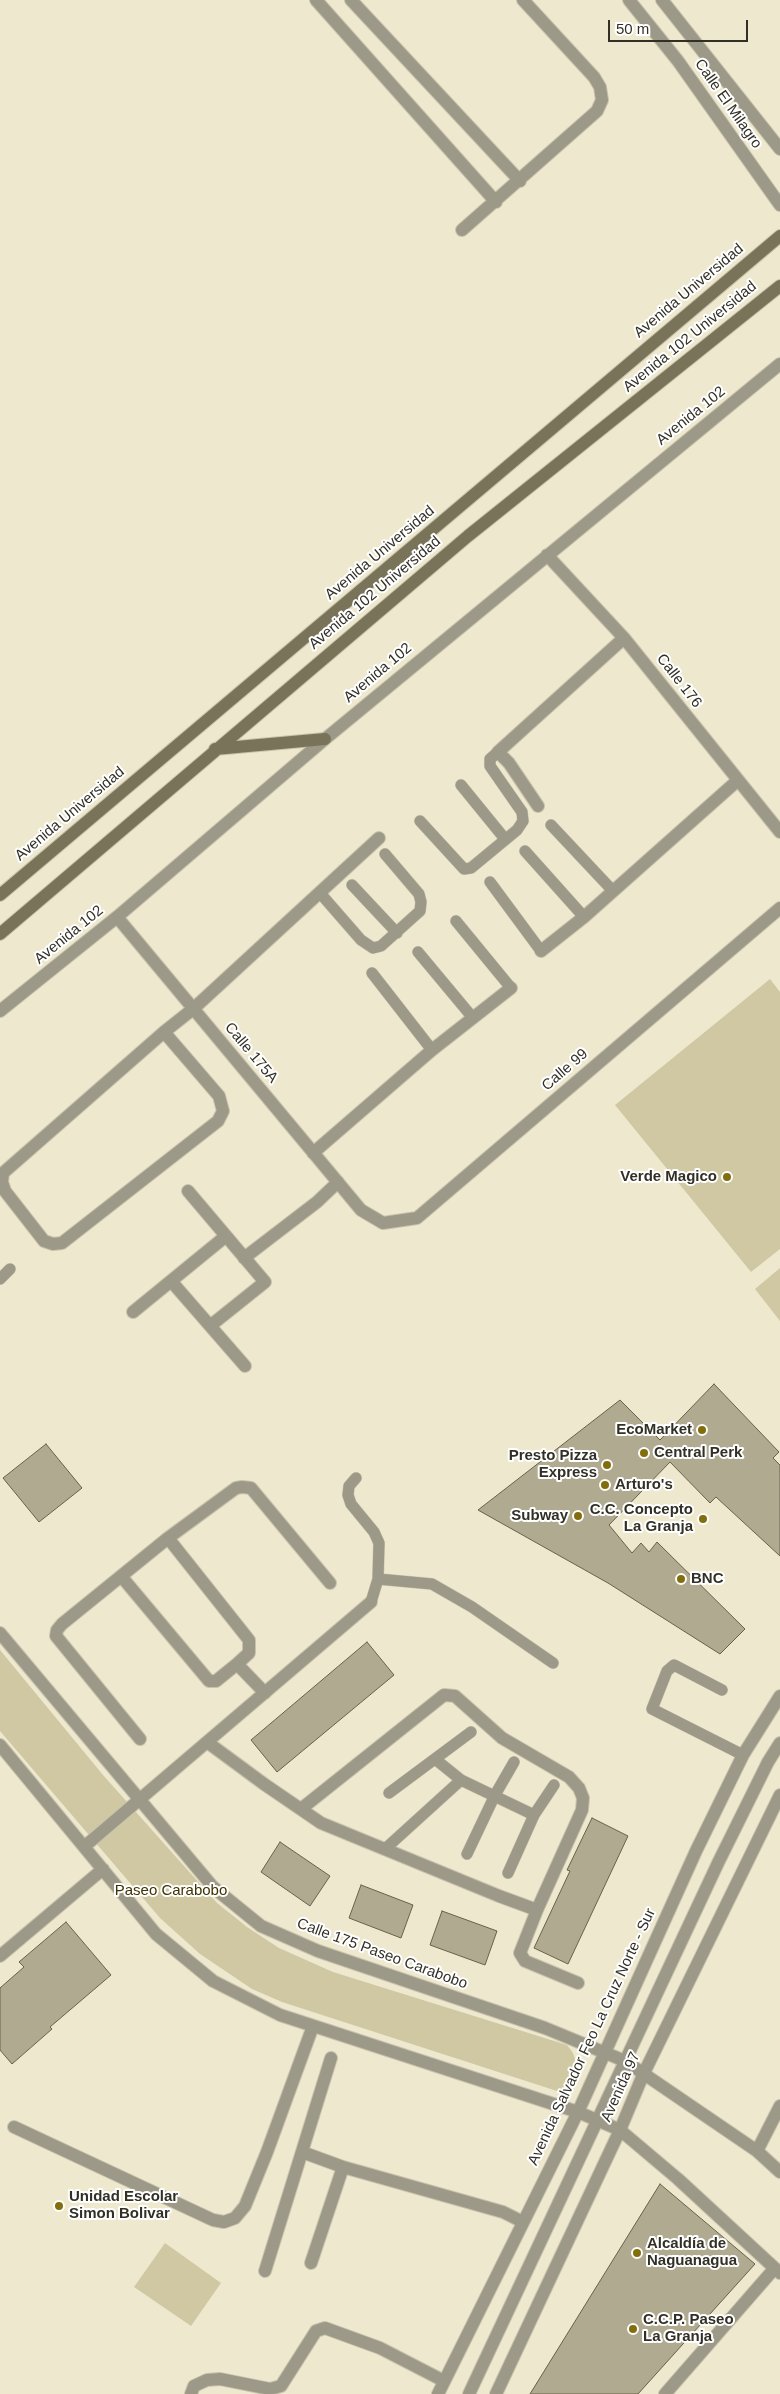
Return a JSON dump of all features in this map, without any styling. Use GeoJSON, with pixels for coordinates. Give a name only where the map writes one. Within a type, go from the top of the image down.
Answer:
{"type":"FeatureCollection","features":[{"type":"Feature","properties":{"kind":"main road","name":"Avenida Universidad"},"geometry":{"type":"LineString","coordinates":[[0,895],[780,236]]}},
{"type":"Feature","properties":{"kind":"main road","name":"Avenida 102 Universidad"},"geometry":{"type":"LineString","coordinates":[[0,934],[215,749],[468,536],[780,286]]}},
{"type":"Feature","properties":{"kind":"main road"},"geometry":{"type":"LineString","coordinates":[[215,749],[325,739]]}},
{"type":"Feature","properties":{"kind":"street"},"geometry":{"type":"LineString","coordinates":[[316,0],[496,202]]}},
{"type":"Feature","properties":{"kind":"street"},"geometry":{"type":"LineString","coordinates":[[351,0],[520,181]]}},
{"type":"Feature","properties":{"kind":"street"},"geometry":{"type":"LineString","coordinates":[[462,230],[520,181],[597,111],[602,100],[600,87],[594,76],[523,0]]}},
{"type":"Feature","properties":{"kind":"street","name":"Calle El Milagro"},"geometry":{"type":"LineString","coordinates":[[629,0],[678,61],[780,205]]}},
{"type":"Feature","properties":{"kind":"street"},"geometry":{"type":"LineString","coordinates":[[662,0],[780,149]]}},
{"type":"Feature","properties":{"kind":"street","name":"Avenida 102"},"geometry":{"type":"LineString","coordinates":[[0,1011],[117,918],[325,739],[780,364]]}},
{"type":"Feature","properties":{"kind":"street","name":"Calle 176"},"geometry":{"type":"LineString","coordinates":[[547,555],[624,638],[737,782],[780,832]]}},
{"type":"Feature","properties":{"kind":"street"},"geometry":{"type":"LineString","coordinates":[[538,806],[509,763],[498,752],[624,638]]}},
{"type":"Feature","properties":{"kind":"street"},"geometry":{"type":"LineString","coordinates":[[541,950],[584,917],[737,782]]}},
{"type":"Feature","properties":{"kind":"street"},"geometry":{"type":"LineString","coordinates":[[164,1032],[220,1096],[224,1111],[218,1121],[62,1243],[53,1244],[44,1241],[5,1191],[2,1182],[3,1173],[164,1032],[193,1009],[379,838]]}},
{"type":"Feature","properties":{"kind":"street","name":"Calle 99"},"geometry":{"type":"LineString","coordinates":[[361,1210],[383,1223],[417,1218],[780,908]]}},
{"type":"Feature","properties":{"kind":"street","name":"Calle 175A"},"geometry":{"type":"LineString","coordinates":[[117,918],[361,1210]]}},
{"type":"Feature","properties":{"kind":"street"},"geometry":{"type":"LineString","coordinates":[[313,1153],[432,1050],[511,988]]}},
{"type":"Feature","properties":{"kind":"street"},"geometry":{"type":"LineString","coordinates":[[244,1258],[317,1202],[338,1182]]}},
{"type":"Feature","properties":{"kind":"street"},"geometry":{"type":"LineString","coordinates":[[188,1191],[265,1282],[210,1326]]}},
{"type":"Feature","properties":{"kind":"street"},"geometry":{"type":"LineString","coordinates":[[133,1312],[226,1236]]}},
{"type":"Feature","properties":{"kind":"street"},"geometry":{"type":"LineString","coordinates":[[170,1281],[246,1366]]}},
{"type":"Feature","properties":{"kind":"street"},"geometry":{"type":"LineString","coordinates":[[140,1739],[56,1636],[57,1630],[62,1624],[168,1538],[236,1488],[251,1488],[330,1583]]}},
{"type":"Feature","properties":{"kind":"street"},"geometry":{"type":"LineString","coordinates":[[121,1576],[210,1681],[216,1681],[238,1664],[249,1653],[249,1640],[168,1538]]}},
{"type":"Feature","properties":{"kind":"street"},"geometry":{"type":"LineString","coordinates":[[85,1846],[371,1602]]}},
{"type":"Feature","properties":{"kind":"street","name":"Calle 175 Paseo Carabobo"},"geometry":{"type":"LineString","coordinates":[[0,1633],[213,1887],[261,1926],[318,1951],[544,2028],[625,2061],[757,2151],[780,2172]]}},
{"type":"Feature","properties":{"kind":"street"},"geometry":{"type":"LineString","coordinates":[[238,1664],[264,1692]]}},
{"type":"Feature","properties":{"kind":"street"},"geometry":{"type":"LineString","coordinates":[[302,1809],[444,1695],[455,1696],[502,1738],[569,1777],[579,1788],[583,1798],[582,1810],[537,1910],[520,1953],[525,1961],[578,1983]]}},
{"type":"Feature","properties":{"kind":"street","name":"Avenida Salvador Feo La Cruz Norte - Sur"},"geometry":{"type":"LineString","coordinates":[[438,2394],[578,2112],[696,1851],[743,1755],[780,1696]]}},
{"type":"Feature","properties":{"kind":"street"},"geometry":{"type":"LineString","coordinates":[[207,1742],[322,1823],[537,1910]]}},
{"type":"Feature","properties":{"kind":"street"},"geometry":{"type":"LineString","coordinates":[[470,2394],[718,1862],[768,1762],[780,1743]]}},
{"type":"Feature","properties":{"kind":"street"},"geometry":{"type":"LineString","coordinates":[[0,1745],[156,1934],[213,1981],[280,2016],[578,2112],[620,2130],[678,2179],[777,2272],[666,2394]]}},
{"type":"Feature","properties":{"kind":"street","name":"Avenida 97"},"geometry":{"type":"LineString","coordinates":[[496,2394],[620,2130],[643,2075],[780,1795]]}},
{"type":"Feature","properties":{"kind":"street"},"geometry":{"type":"LineString","coordinates":[[0,1956],[103,1868]]}},
{"type":"Feature","properties":{"kind":"street"},"geometry":{"type":"LineString","coordinates":[[14,2127],[213,2220],[224,2222],[236,2218],[245,2206],[267,2152],[313,2026]]}},
{"type":"Feature","properties":{"kind":"street"},"geometry":{"type":"LineString","coordinates":[[265,2271],[331,2058]]}},
{"type":"Feature","properties":{"kind":"street"},"geometry":{"type":"LineString","coordinates":[[757,2151],[780,2106]]}},
{"type":"Feature","properties":{"kind":"street"},"geometry":{"type":"LineString","coordinates":[[302,2152],[343,2167],[503,2212],[523,2222]]}},
{"type":"Feature","properties":{"kind":"street"},"geometry":{"type":"LineString","coordinates":[[311,2263],[343,2167]]}},
{"type":"Feature","properties":{"kind":"street"},"geometry":{"type":"LineString","coordinates":[[191,2394],[194,2386],[207,2380],[220,2379],[270,2389],[282,2386],[316,2331],[325,2328],[380,2348],[444,2381]]}},
{"type":"Feature","properties":{"kind":"lane"},"geometry":{"type":"LineString","coordinates":[[420,821],[464,869],[471,868],[517,830],[523,820],[522,812],[490,766],[490,759],[498,752]]}},
{"type":"Feature","properties":{"kind":"lane"},"geometry":{"type":"LineString","coordinates":[[461,785],[505,839]]}},
{"type":"Feature","properties":{"kind":"lane"},"geometry":{"type":"LineString","coordinates":[[551,825],[613,891]]}},
{"type":"Feature","properties":{"kind":"lane"},"geometry":{"type":"LineString","coordinates":[[524,851],[584,917]]}},
{"type":"Feature","properties":{"kind":"lane"},"geometry":{"type":"LineString","coordinates":[[320,893],[361,940],[372,948],[381,946],[420,911],[421,902],[418,894],[385,854]]}},
{"type":"Feature","properties":{"kind":"lane"},"geometry":{"type":"LineString","coordinates":[[490,882],[541,950]]}},
{"type":"Feature","properties":{"kind":"lane"},"geometry":{"type":"LineString","coordinates":[[352,884],[397,933]]}},
{"type":"Feature","properties":{"kind":"lane"},"geometry":{"type":"LineString","coordinates":[[456,921],[511,988]]}},
{"type":"Feature","properties":{"kind":"lane"},"geometry":{"type":"LineString","coordinates":[[418,952],[473,1018]]}},
{"type":"Feature","properties":{"kind":"lane"},"geometry":{"type":"LineString","coordinates":[[372,973],[432,1050]]}},
{"type":"Feature","properties":{"kind":"lane"},"geometry":{"type":"LineString","coordinates":[[0,1279],[10,1269]]}},
{"type":"Feature","properties":{"kind":"lane"},"geometry":{"type":"LineString","coordinates":[[356,1478],[349,1486],[348,1495],[351,1504],[374,1532],[379,1542],[378,1579],[371,1602]]}},
{"type":"Feature","properties":{"kind":"lane"},"geometry":{"type":"LineString","coordinates":[[378,1579],[432,1584],[472,1607],[552,1663]]}},
{"type":"Feature","properties":{"kind":"lane"},"geometry":{"type":"LineString","coordinates":[[722,1690],[674,1665],[667,1671],[652,1709],[743,1755]]}},
{"type":"Feature","properties":{"kind":"lane"},"geometry":{"type":"LineString","coordinates":[[389,1793],[470,1732]]}},
{"type":"Feature","properties":{"kind":"lane"},"geometry":{"type":"LineString","coordinates":[[435,1759],[461,1780],[534,1815]]}},
{"type":"Feature","properties":{"kind":"lane"},"geometry":{"type":"LineString","coordinates":[[467,1854],[495,1795],[514,1762]]}},
{"type":"Feature","properties":{"kind":"lane"},"geometry":{"type":"LineString","coordinates":[[385,1849],[461,1780]]}},
{"type":"Feature","properties":{"kind":"lane"},"geometry":{"type":"LineString","coordinates":[[508,1873],[534,1815],[554,1785]]}},
{"type":"Feature","properties":{"kind":"green space","name":"Verde Magico"},"geometry":{"type":"Polygon","coordinates":[[[770,979],[780,992],[780,1249],[751,1272],[615,1105],[770,979]]]}},
{"type":"Feature","properties":{"kind":"green space"},"geometry":{"type":"Polygon","coordinates":[[[780,1268],[780,1321],[755,1289],[780,1268]]]}},
{"type":"Feature","properties":{"kind":"green space","name":"Paseo Carabobo"},"geometry":{"type":"Polygon","coordinates":[[[0,1650],[103,1775],[217,1903],[247,1927],[279,1948],[333,1972],[567,2045],[573,2053],[576,2062],[577,2072],[574,2081],[560,2092],[282,2002],[252,1989],[200,1954],[160,1918],[0,1731],[0,1650]]]}},
{"type":"Feature","properties":{"kind":"green space"},"geometry":{"type":"Polygon","coordinates":[[[165,2243],[221,2283],[191,2326],[134,2287],[165,2243]]]}},
{"type":"Feature","properties":{"kind":"building"},"geometry":{"type":"Polygon","coordinates":[[[714,1384],[779,1452],[773,1458],[780,1465],[780,1556],[716,1497],[710,1503],[670,1462],[609,1525],[632,1553],[641,1543],[649,1552],[657,1542],[745,1629],[720,1654],[608,1583],[478,1510],[620,1400],[660,1440],[714,1384]]]}},
{"type":"Feature","properties":{"kind":"building"},"geometry":{"type":"Polygon","coordinates":[[[46,1444],[82,1488],[39,1522],[3,1478],[46,1444]]]}},
{"type":"Feature","properties":{"kind":"building"},"geometry":{"type":"Polygon","coordinates":[[[367,1642],[394,1675],[277,1772],[251,1740],[367,1642]]]}},
{"type":"Feature","properties":{"kind":"building"},"geometry":{"type":"Polygon","coordinates":[[[592,1818],[628,1836],[568,1964],[534,1948],[570,1871],[567,1870],[592,1818]]]}},
{"type":"Feature","properties":{"kind":"building"},"geometry":{"type":"Polygon","coordinates":[[[280,1842],[330,1876],[310,1906],[261,1872],[280,1842]]]}},
{"type":"Feature","properties":{"kind":"building"},"geometry":{"type":"Polygon","coordinates":[[[361,1885],[413,1905],[401,1938],[349,1918],[361,1885]]]}},
{"type":"Feature","properties":{"kind":"building"},"geometry":{"type":"Polygon","coordinates":[[[442,1911],[497,1931],[485,1965],[430,1945],[442,1911]]]}},
{"type":"Feature","properties":{"kind":"building"},"geometry":{"type":"Polygon","coordinates":[[[66,1922],[111,1975],[50,2027],[52,2029],[12,2064],[0,2050],[0,1988],[24,1967],[19,1962],[66,1922]]]}},
{"type":"Feature","properties":{"kind":"building","name":"C.C.P. Paseo La Granja"},"geometry":{"type":"Polygon","coordinates":[[[660,2184],[755,2264],[638,2394],[530,2394],[660,2184]]]}},
{"type":"Feature","properties":{"kind":"place","name":"Verde Magico"},"geometry":{"type":"Point","coordinates":[727,1177]}},
{"type":"Feature","properties":{"kind":"place","name":"EcoMarket"},"geometry":{"type":"Point","coordinates":[702,1430]}},
{"type":"Feature","properties":{"kind":"place","name":"Central Perk"},"geometry":{"type":"Point","coordinates":[644,1453]}},
{"type":"Feature","properties":{"kind":"place","name":"Presto Pizza Express"},"geometry":{"type":"Point","coordinates":[607,1465]}},
{"type":"Feature","properties":{"kind":"place","name":"Arturo's"},"geometry":{"type":"Point","coordinates":[605,1485]}},
{"type":"Feature","properties":{"kind":"place","name":"Subway"},"geometry":{"type":"Point","coordinates":[578,1516]}},
{"type":"Feature","properties":{"kind":"place","name":"C.C. Concepto La Granja"},"geometry":{"type":"Point","coordinates":[703,1519]}},
{"type":"Feature","properties":{"kind":"place","name":"BNC"},"geometry":{"type":"Point","coordinates":[681,1579]}},
{"type":"Feature","properties":{"kind":"place","name":"Unidad Escolar Simon Bolivar"},"geometry":{"type":"Point","coordinates":[59,2206]}},
{"type":"Feature","properties":{"kind":"place","name":"Alcaldía de Naguanagua"},"geometry":{"type":"Point","coordinates":[637,2253]}},
{"type":"Feature","properties":{"kind":"place","name":"C.C.P. Paseo La Granja"},"geometry":{"type":"Point","coordinates":[633,2329]}}]}
